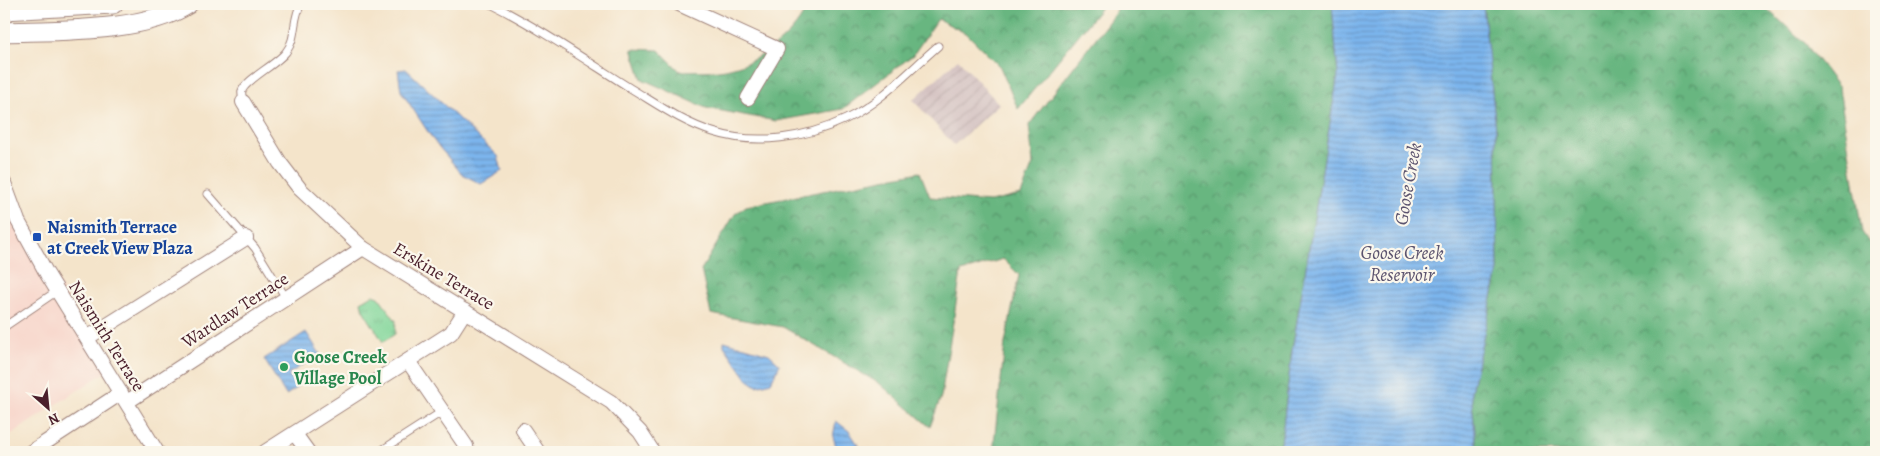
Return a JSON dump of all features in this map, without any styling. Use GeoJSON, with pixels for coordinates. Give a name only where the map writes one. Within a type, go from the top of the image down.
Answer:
{"type":"FeatureCollection","features":[{"type":"Feature","properties":{"kind":"main road"},"geometry":{"type":"LineString","coordinates":[[4,10],[113,4]]}},
{"type":"Feature","properties":{"kind":"main road"},"geometry":{"type":"LineString","coordinates":[[4,32],[95,28],[118,25],[153,19],[188,4]]}},
{"type":"Feature","properties":{"kind":"street"},"geometry":{"type":"LineString","coordinates":[[679,4],[777,49],[748,98]]}},
{"type":"Feature","properties":{"kind":"street","name":"Erskine Terrace"},"geometry":{"type":"LineString","coordinates":[[243,102],[280,163],[300,189],[363,248],[611,402],[640,432],[653,452]]}},
{"type":"Feature","properties":{"kind":"street","name":"Naismith Terrace"},"geometry":{"type":"LineString","coordinates":[[4,183],[7,204],[57,291],[157,452]]}},
{"type":"Feature","properties":{"kind":"street"},"geometry":{"type":"LineString","coordinates":[[87,338],[246,238]]}},
{"type":"Feature","properties":{"kind":"street","name":"Wardlaw Terrace"},"geometry":{"type":"LineString","coordinates":[[31,452],[124,398],[363,248]]}},
{"type":"Feature","properties":{"kind":"street"},"geometry":{"type":"LineString","coordinates":[[265,452],[451,333],[465,311]]}},
{"type":"Feature","properties":{"kind":"street"},"geometry":{"type":"LineString","coordinates":[[408,360],[466,446],[467,452]]}},
{"type":"Feature","properties":{"kind":"street"},"geometry":{"type":"LineString","coordinates":[[523,430],[538,452]]}},
{"type":"Feature","properties":{"kind":"street"},"geometry":{"type":"LineString","coordinates":[[295,434],[308,452]]}},
{"type":"Feature","properties":{"kind":"lane"},"geometry":{"type":"LineString","coordinates":[[243,102],[241,91],[246,83],[272,66],[287,51],[294,37],[297,11],[301,4]]}},
{"type":"Feature","properties":{"kind":"lane"},"geometry":{"type":"LineString","coordinates":[[491,4],[673,114],[713,132],[742,138],[772,139],[808,134],[847,119],[876,99],[938,46]]}},
{"type":"Feature","properties":{"kind":"lane"},"geometry":{"type":"LineString","coordinates":[[208,194],[246,238],[286,298]]}},
{"type":"Feature","properties":{"kind":"lane"},"geometry":{"type":"LineString","coordinates":[[4,327],[57,291]]}},
{"type":"Feature","properties":{"kind":"lane"},"geometry":{"type":"LineString","coordinates":[[379,452],[443,412]]}},
{"type":"Feature","properties":{"kind":"shaded area"},"geometry":{"type":"Polygon","coordinates":[[[958,59],[999,104],[954,145],[913,100],[958,59]]]}},
{"type":"Feature","properties":{"kind":"shaded area"},"geometry":{"type":"Polygon","coordinates":[[[4,183],[107,371],[4,439],[4,183]]]}},
{"type":"Feature","properties":{"kind":"green space"},"geometry":{"type":"Polygon","coordinates":[[[808,4],[1104,4],[1018,109],[1000,67],[967,34],[938,19],[913,55],[843,109],[776,121],[706,108],[642,79],[632,49],[659,50],[680,71],[730,68],[754,59],[777,45],[796,26],[808,4]]]}},
{"type":"Feature","properties":{"kind":"green space"},"geometry":{"type":"Polygon","coordinates":[[[1117,4],[1332,4],[1338,75],[1292,351],[1280,452],[993,452],[1005,343],[1019,275],[1003,259],[961,272],[941,397],[930,427],[880,384],[783,327],[711,314],[701,270],[735,214],[746,206],[920,172],[930,197],[990,202],[1021,195],[1033,164],[1029,125],[1115,13],[1117,4]]]}},
{"type":"Feature","properties":{"kind":"green space"},"geometry":{"type":"Polygon","coordinates":[[[1483,4],[1746,4],[1767,9],[1805,43],[1839,88],[1862,232],[1870,244],[1876,246],[1876,452],[1477,452],[1471,392],[1498,271],[1496,130],[1483,4]]]}},
{"type":"Feature","properties":{"kind":"green space"},"geometry":{"type":"Polygon","coordinates":[[[373,295],[379,297],[396,321],[395,334],[383,342],[363,310],[361,302],[373,295]]]}},
{"type":"Feature","properties":{"kind":"water","name":"Goose Creek Reservoir"},"geometry":{"type":"Polygon","coordinates":[[[1332,4],[1483,4],[1496,130],[1498,271],[1471,392],[1477,452],[1280,452],[1292,351],[1338,75],[1332,4]]]}},
{"type":"Feature","properties":{"kind":"water"},"geometry":{"type":"Polygon","coordinates":[[[406,69],[498,156],[502,171],[481,184],[462,174],[434,141],[401,91],[398,70],[406,69]]]}},
{"type":"Feature","properties":{"kind":"water","name":"Goose Creek Village Pool"},"geometry":{"type":"Polygon","coordinates":[[[306,332],[320,354],[288,374],[297,388],[286,395],[264,359],[306,332]]]}},
{"type":"Feature","properties":{"kind":"water"},"geometry":{"type":"Polygon","coordinates":[[[724,341],[769,354],[780,364],[771,382],[757,386],[748,380],[724,346],[724,341]]]}},
{"type":"Feature","properties":{"kind":"water"},"geometry":{"type":"Polygon","coordinates":[[[836,421],[849,431],[863,452],[838,452],[833,437],[836,421]]]}},
{"type":"Feature","properties":{"kind":"place","name":"Naismith Terrace at Creek View Plaza"},"geometry":{"type":"Point","coordinates":[37,237]}},
{"type":"Feature","properties":{"kind":"place","name":"Goose Creek Village Pool"},"geometry":{"type":"Point","coordinates":[284,367]}},
{"type":"Feature","properties":{"kind":"water label","name":"Goose Creek"},"geometry":{"type":"Point","coordinates":[1408,184]}}]}
